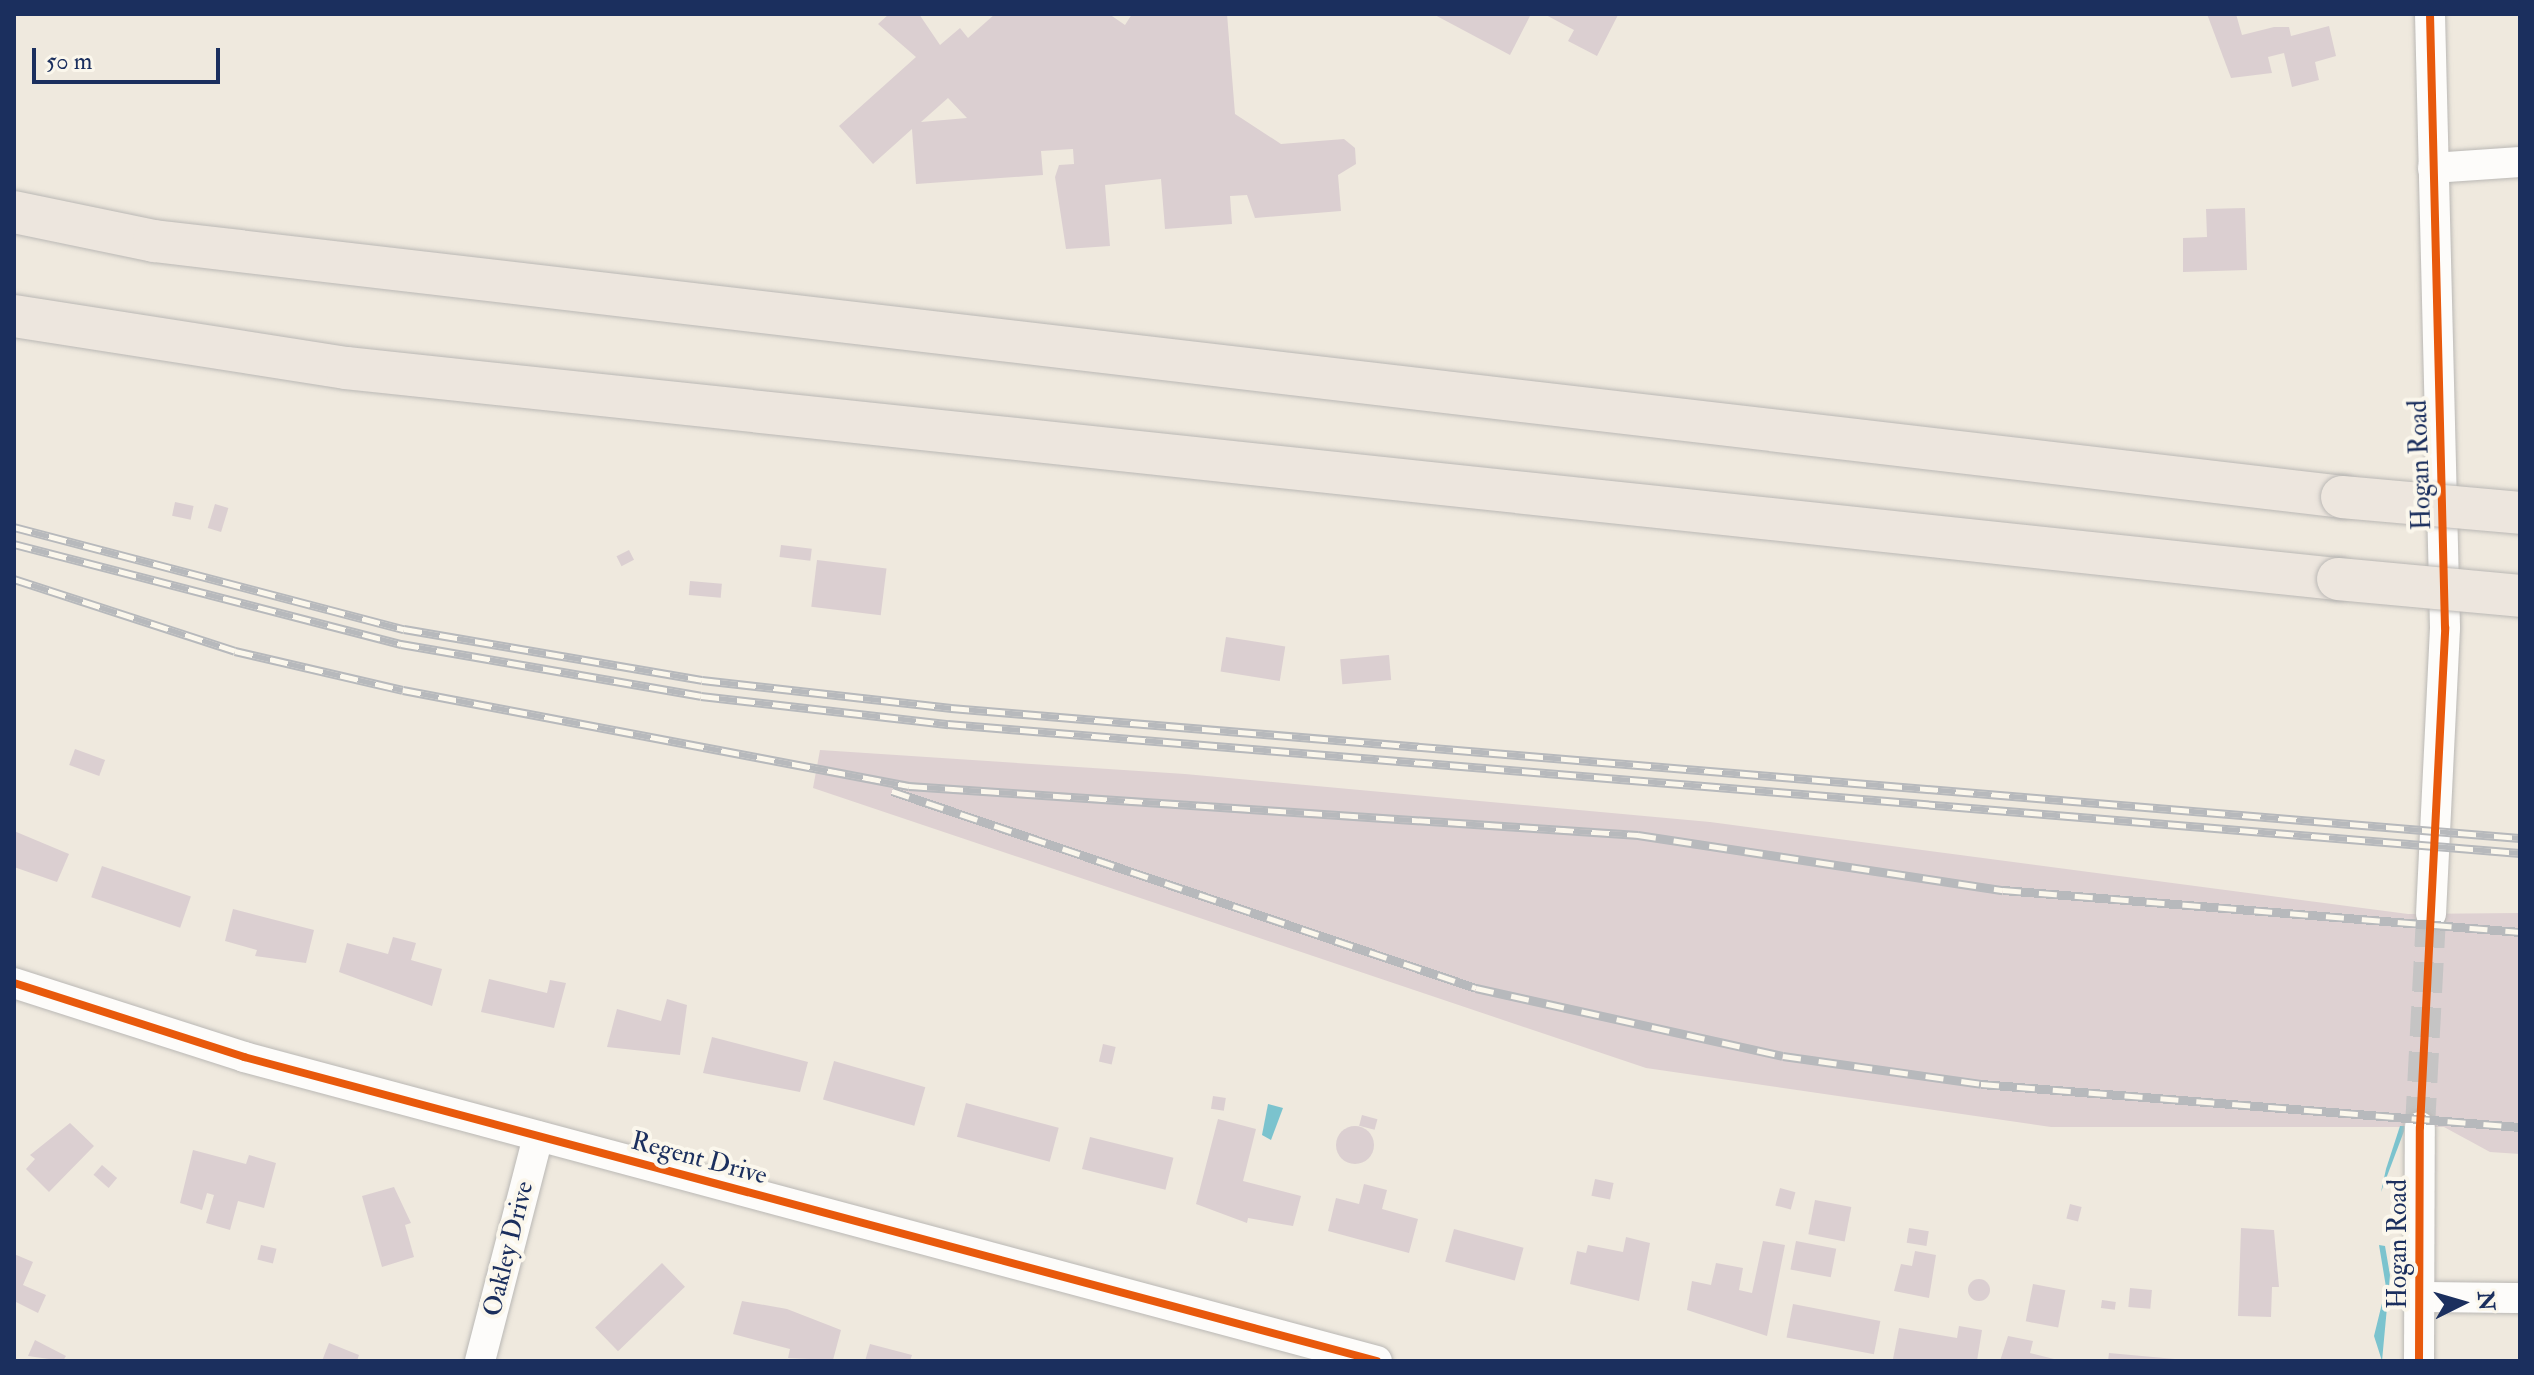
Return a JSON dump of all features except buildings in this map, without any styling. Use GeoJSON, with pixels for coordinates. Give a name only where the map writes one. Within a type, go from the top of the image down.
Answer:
{"type":"FeatureCollection","features":[{"type":"Feature","properties":{"kind":"highway"},"geometry":{"type":"LineString","coordinates":[[14,212],[154,241],[2342,497],[2520,513]]}},
{"type":"Feature","properties":{"kind":"highway"},"geometry":{"type":"LineString","coordinates":[[14,316],[346,368],[2520,596]]}},
{"type":"Feature","properties":{"kind":"street","name":"Hogan Road"},"geometry":{"type":"LineString","coordinates":[[2430,14],[2445,628],[2431,914]]}},
{"type":"Feature","properties":{"kind":"street"},"geometry":{"type":"LineString","coordinates":[[2433,168],[2520,162]]}},
{"type":"Feature","properties":{"kind":"street","name":"Regent Drive"},"geometry":{"type":"LineString","coordinates":[[15,986],[244,1057],[1377,1361]]}},
{"type":"Feature","properties":{"kind":"street","name":"Hogan Road"},"geometry":{"type":"LineString","coordinates":[[2419,1361],[2420,1127]]}},
{"type":"Feature","properties":{"kind":"street","name":"Oakley Drive"},"geometry":{"type":"LineString","coordinates":[[480,1361],[538,1136]]}},
{"type":"Feature","properties":{"kind":"street"},"geometry":{"type":"LineString","coordinates":[[2419,1297],[2520,1298]]}},
{"type":"Feature","properties":{"kind":"shaded area"},"geometry":{"type":"Polygon","coordinates":[[[820,750],[1185,774],[1710,822],[2408,914],[2520,913],[2520,1154],[2490,1152],[2444,1127],[2051,1127],[1646,1068],[813,788],[820,750]]]}},
{"type":"Feature","properties":{"kind":"water"},"geometry":{"type":"Polygon","coordinates":[[[1268,1104],[1283,1108],[1271,1140],[1262,1135],[1268,1104]]]}},
{"type":"Feature","properties":{"kind":"water"},"geometry":{"type":"Polygon","coordinates":[[[2400,1126],[2406,1126],[2381,1192],[2386,1169],[2400,1126]]]}},
{"type":"Feature","properties":{"kind":"water"},"geometry":{"type":"Polygon","coordinates":[[[2379,1245],[2385,1246],[2390,1275],[2382,1361],[2374,1336],[2386,1287],[2379,1245]]]}},
{"type":"Feature","properties":{"kind":"tunnel"},"geometry":{"type":"LineString","coordinates":[[2420,1127],[2431,914]]}},
{"type":"Feature","properties":{"kind":"railway"},"geometry":{"type":"LineString","coordinates":[[14,527],[404,629],[702,680],[951,708],[2520,838]]}},
{"type":"Feature","properties":{"kind":"railway"},"geometry":{"type":"LineString","coordinates":[[14,544],[401,644],[701,696],[948,724],[2520,853]]}},
{"type":"Feature","properties":{"kind":"railway"},"geometry":{"type":"LineString","coordinates":[[14,579],[235,651],[403,690],[909,786],[1638,835],[2003,890],[2520,932]]}},
{"type":"Feature","properties":{"kind":"railway"},"geometry":{"type":"LineString","coordinates":[[892,791],[1476,988],[1783,1056],[1981,1084],[2520,1127]]}},
{"type":"Feature","properties":{"kind":"cycle path"},"geometry":{"type":"LineString","coordinates":[[2419,1361],[2420,1127],[2445,628],[2430,14]]}},
{"type":"Feature","properties":{"kind":"cycle path"},"geometry":{"type":"LineString","coordinates":[[14,983],[244,1057],[1377,1361]]}}]}
